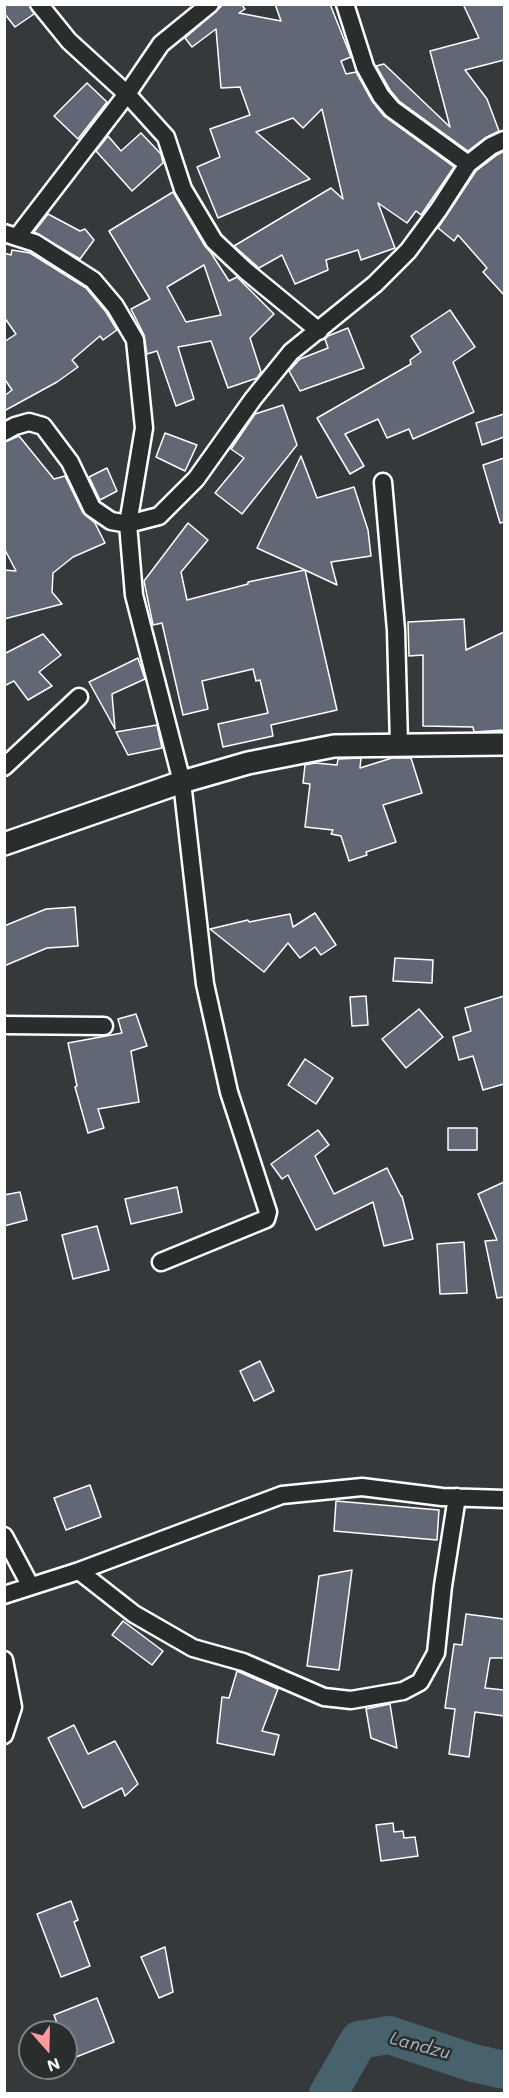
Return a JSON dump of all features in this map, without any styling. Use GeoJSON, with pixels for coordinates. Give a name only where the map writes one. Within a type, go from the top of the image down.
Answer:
{"type":"FeatureCollection","features":[{"type":"Feature","properties":{"kind":"street"},"geometry":{"type":"LineString","coordinates":[[39,4],[69,41],[127,94],[166,136],[183,189],[214,241],[246,271],[319,331]]}},
{"type":"Feature","properties":{"kind":"street"},"geometry":{"type":"LineString","coordinates":[[161,1262],[266,1220],[268,1212],[229,1092],[205,984],[182,782],[134,595],[128,524],[144,428],[135,340],[115,306],[93,280],[35,243],[11,235],[127,94],[161,44],[210,4]]}},
{"type":"Feature","properties":{"kind":"street"},"geometry":{"type":"LineString","coordinates":[[345,4],[364,67],[381,96],[392,109],[468,164]]}},
{"type":"Feature","properties":{"kind":"street"},"geometry":{"type":"LineString","coordinates":[[4,432],[29,422],[43,426],[70,462],[92,508],[111,521],[128,524],[159,516],[196,479],[253,399],[291,352],[375,284],[408,251],[468,164],[491,146],[504,140]]}},
{"type":"Feature","properties":{"kind":"street"},"geometry":{"type":"LineString","coordinates":[[383,482],[396,630],[399,744]]}},
{"type":"Feature","properties":{"kind":"street"},"geometry":{"type":"LineString","coordinates":[[4,767],[79,697]]}},
{"type":"Feature","properties":{"kind":"street"},"geometry":{"type":"LineString","coordinates":[[5,844],[182,782],[248,763],[334,746],[504,744]]}},
{"type":"Feature","properties":{"kind":"street"},"geometry":{"type":"LineString","coordinates":[[4,1025],[104,1026]]}},
{"type":"Feature","properties":{"kind":"street"},"geometry":{"type":"LineString","coordinates":[[4,1595],[79,1571],[282,1495],[362,1487],[457,1497],[504,1499]]}},
{"type":"Feature","properties":{"kind":"street"},"geometry":{"type":"LineString","coordinates":[[79,1571],[134,1614],[193,1648],[243,1662],[324,1697],[351,1700],[403,1691],[420,1682],[436,1653],[443,1587],[457,1497]]}},
{"type":"Feature","properties":{"kind":"street"},"geometry":{"type":"LineString","coordinates":[[4,1536],[30,1585]]}},
{"type":"Feature","properties":{"kind":"street"},"geometry":{"type":"LineString","coordinates":[[4,1660],[13,1707],[4,1735]]}},
{"type":"Feature","properties":{"kind":"building"},"geometry":{"type":"Polygon","coordinates":[[[4,4],[29,4],[34,14],[15,27],[4,13],[4,4]]]}},
{"type":"Feature","properties":{"kind":"building"},"geometry":{"type":"Polygon","coordinates":[[[224,4],[241,4],[245,9],[239,13],[281,21],[275,4],[330,4],[351,57],[341,61],[346,74],[356,72],[372,101],[384,116],[454,167],[421,215],[416,211],[407,223],[378,203],[395,248],[361,260],[358,250],[326,260],[328,270],[295,284],[282,255],[259,268],[234,246],[331,188],[343,199],[322,109],[303,128],[293,118],[256,132],[310,179],[218,218],[197,167],[220,157],[210,129],[250,115],[240,87],[221,88],[216,29],[192,47],[185,38],[224,4]]]}},
{"type":"Feature","properties":{"kind":"building"},"geometry":{"type":"Polygon","coordinates":[[[463,4],[504,4],[504,60],[465,70],[487,99],[499,131],[468,151],[399,101],[376,66],[384,64],[450,127],[430,51],[479,38],[463,4]]]}},
{"type":"Feature","properties":{"kind":"building"},"geometry":{"type":"Polygon","coordinates":[[[87,83],[107,102],[78,139],[54,116],[87,83]]]}},
{"type":"Feature","properties":{"kind":"building"},"geometry":{"type":"Polygon","coordinates":[[[141,133],[161,154],[163,163],[132,191],[96,151],[108,136],[121,151],[141,133]]]}},
{"type":"Feature","properties":{"kind":"building"},"geometry":{"type":"Polygon","coordinates":[[[504,151],[504,295],[483,272],[487,268],[458,235],[454,241],[438,228],[476,171],[504,151]]]}},
{"type":"Feature","properties":{"kind":"building"},"geometry":{"type":"Polygon","coordinates":[[[173,192],[229,281],[237,277],[274,314],[250,338],[261,372],[257,378],[228,388],[211,341],[178,347],[194,399],[176,406],[157,351],[147,354],[144,335],[131,309],[150,299],[109,231],[173,192]],[[204,265],[167,287],[186,322],[221,315],[204,265]]]}},
{"type":"Feature","properties":{"kind":"building"},"geometry":{"type":"Polygon","coordinates":[[[48,214],[80,231],[85,229],[94,240],[80,259],[34,232],[48,214]]]}},
{"type":"Feature","properties":{"kind":"building"},"geometry":{"type":"Polygon","coordinates":[[[12,250],[30,253],[86,288],[106,312],[117,330],[103,340],[100,336],[72,360],[78,367],[57,382],[4,411],[4,396],[12,390],[4,378],[4,342],[16,334],[4,317],[4,253],[11,255],[12,250]]]}},
{"type":"Feature","properties":{"kind":"building"},"geometry":{"type":"Polygon","coordinates":[[[450,310],[475,347],[453,362],[474,412],[413,439],[409,429],[387,438],[378,419],[345,434],[364,466],[350,474],[317,418],[411,364],[410,360],[421,352],[411,336],[450,310]]]}},
{"type":"Feature","properties":{"kind":"building"},"geometry":{"type":"Polygon","coordinates":[[[348,328],[364,368],[300,391],[289,371],[300,359],[328,348],[325,339],[328,336],[348,328]]]}},
{"type":"Feature","properties":{"kind":"building"},"geometry":{"type":"Polygon","coordinates":[[[283,405],[297,445],[242,514],[215,493],[244,458],[231,449],[255,414],[283,405]]]}},
{"type":"Feature","properties":{"kind":"building"},"geometry":{"type":"Polygon","coordinates":[[[504,414],[504,437],[482,445],[476,423],[504,414]]]}},
{"type":"Feature","properties":{"kind":"building"},"geometry":{"type":"Polygon","coordinates":[[[165,433],[197,445],[185,471],[156,457],[165,433]]]}},
{"type":"Feature","properties":{"kind":"building"},"geometry":{"type":"Polygon","coordinates":[[[19,436],[54,479],[65,476],[83,513],[95,523],[105,543],[73,557],[53,573],[52,592],[62,604],[4,619],[4,570],[16,571],[4,548],[4,442],[19,436]]]}},
{"type":"Feature","properties":{"kind":"building"},"geometry":{"type":"Polygon","coordinates":[[[301,456],[317,498],[354,487],[368,530],[371,556],[331,562],[337,585],[257,548],[301,456]]]}},
{"type":"Feature","properties":{"kind":"building"},"geometry":{"type":"Polygon","coordinates":[[[504,458],[504,522],[500,523],[483,465],[504,458]]]}},
{"type":"Feature","properties":{"kind":"building"},"geometry":{"type":"Polygon","coordinates":[[[107,468],[117,491],[100,500],[89,477],[107,468]]]}},
{"type":"Feature","properties":{"kind":"building"},"geometry":{"type":"Polygon","coordinates":[[[188,523],[208,540],[181,572],[187,600],[248,584],[248,582],[305,570],[337,710],[271,725],[273,736],[223,747],[218,724],[268,713],[260,680],[256,681],[253,669],[202,681],[208,709],[183,715],[162,623],[153,625],[144,581],[188,523]]]}},
{"type":"Feature","properties":{"kind":"building"},"geometry":{"type":"Polygon","coordinates":[[[464,619],[466,650],[504,632],[504,730],[474,732],[473,727],[423,726],[423,655],[409,656],[408,622],[464,619]]]}},
{"type":"Feature","properties":{"kind":"building"},"geometry":{"type":"Polygon","coordinates":[[[43,634],[61,655],[39,672],[52,686],[28,700],[14,681],[4,686],[4,654],[43,634]]]}},
{"type":"Feature","properties":{"kind":"building"},"geometry":{"type":"Polygon","coordinates":[[[138,658],[145,679],[112,694],[115,729],[89,682],[138,658]]]}},
{"type":"Feature","properties":{"kind":"building"},"geometry":{"type":"Polygon","coordinates":[[[157,725],[162,748],[128,755],[116,732],[157,725]]]}},
{"type":"Feature","properties":{"kind":"building"},"geometry":{"type":"Polygon","coordinates":[[[361,758],[360,768],[392,758],[411,758],[422,793],[383,805],[396,842],[366,852],[367,855],[349,861],[341,836],[331,834],[333,830],[305,827],[310,784],[303,783],[305,765],[315,763],[337,765],[338,759],[361,758]]]}},
{"type":"Feature","properties":{"kind":"building"},"geometry":{"type":"Polygon","coordinates":[[[75,907],[78,946],[47,948],[4,966],[4,926],[46,909],[75,907]]]}},
{"type":"Feature","properties":{"kind":"building"},"geometry":{"type":"Polygon","coordinates":[[[315,913],[336,945],[321,955],[315,947],[300,958],[288,943],[264,972],[210,929],[248,920],[249,922],[290,914],[293,927],[315,913]]]}},
{"type":"Feature","properties":{"kind":"building"},"geometry":{"type":"Polygon","coordinates":[[[395,958],[433,960],[432,983],[393,981],[395,958]]]}},
{"type":"Feature","properties":{"kind":"building"},"geometry":{"type":"Polygon","coordinates":[[[366,996],[368,1025],[352,1026],[350,997],[366,996]]]}},
{"type":"Feature","properties":{"kind":"building"},"geometry":{"type":"Polygon","coordinates":[[[504,996],[504,1084],[483,1090],[473,1056],[459,1060],[453,1037],[471,1031],[465,1008],[504,996]]]}},
{"type":"Feature","properties":{"kind":"building"},"geometry":{"type":"Polygon","coordinates":[[[419,1009],[443,1037],[406,1068],[382,1039],[419,1009]]]}},
{"type":"Feature","properties":{"kind":"building"},"geometry":{"type":"Polygon","coordinates":[[[136,1014],[147,1046],[131,1051],[139,1102],[98,1109],[104,1128],[88,1133],[75,1087],[77,1086],[68,1043],[122,1033],[118,1019],[136,1014]]]}},
{"type":"Feature","properties":{"kind":"building"},"geometry":{"type":"Polygon","coordinates":[[[305,1059],[333,1078],[316,1104],[288,1085],[305,1059]]]}},
{"type":"Feature","properties":{"kind":"building"},"geometry":{"type":"Polygon","coordinates":[[[448,1128],[477,1128],[477,1150],[448,1150],[448,1128]]]}},
{"type":"Feature","properties":{"kind":"building"},"geometry":{"type":"Polygon","coordinates":[[[318,1130],[329,1145],[315,1156],[334,1194],[387,1168],[402,1196],[413,1239],[384,1246],[373,1202],[316,1230],[288,1175],[282,1179],[271,1164],[318,1130]]]}},
{"type":"Feature","properties":{"kind":"building"},"geometry":{"type":"Polygon","coordinates":[[[504,1182],[504,1297],[497,1298],[485,1241],[497,1240],[478,1194],[504,1182]]]}},
{"type":"Feature","properties":{"kind":"building"},"geometry":{"type":"Polygon","coordinates":[[[177,1187],[182,1212],[131,1224],[125,1199],[177,1187]]]}},
{"type":"Feature","properties":{"kind":"building"},"geometry":{"type":"Polygon","coordinates":[[[20,1192],[27,1220],[4,1226],[4,1195],[20,1192]]]}},
{"type":"Feature","properties":{"kind":"building"},"geometry":{"type":"Polygon","coordinates":[[[97,1226],[109,1270],[73,1279],[62,1235],[97,1226]]]}},
{"type":"Feature","properties":{"kind":"building"},"geometry":{"type":"Polygon","coordinates":[[[464,1242],[467,1293],[440,1294],[437,1244],[464,1242]]]}},
{"type":"Feature","properties":{"kind":"building"},"geometry":{"type":"Polygon","coordinates":[[[260,1361],[274,1391],[254,1401],[240,1371],[260,1361]]]}},
{"type":"Feature","properties":{"kind":"building"},"geometry":{"type":"Polygon","coordinates":[[[90,1485],[101,1517],[66,1530],[54,1498],[90,1485]]]}},
{"type":"Feature","properties":{"kind":"building"},"geometry":{"type":"Polygon","coordinates":[[[336,1501],[439,1510],[437,1540],[334,1531],[336,1501]]]}},
{"type":"Feature","properties":{"kind":"building"},"geometry":{"type":"Polygon","coordinates":[[[352,1570],[339,1670],[307,1666],[319,1576],[352,1570]]]}},
{"type":"Feature","properties":{"kind":"building"},"geometry":{"type":"Polygon","coordinates":[[[466,1614],[504,1619],[504,1658],[490,1658],[485,1688],[504,1690],[504,1716],[475,1712],[469,1757],[449,1754],[455,1709],[445,1708],[454,1644],[462,1645],[466,1614]]]}},
{"type":"Feature","properties":{"kind":"building"},"geometry":{"type":"Polygon","coordinates":[[[123,1621],[163,1651],[152,1665],[112,1635],[123,1621]]]}},
{"type":"Feature","properties":{"kind":"building"},"geometry":{"type":"Polygon","coordinates":[[[237,1671],[278,1689],[262,1731],[279,1735],[274,1755],[217,1743],[222,1697],[229,1698],[237,1671]]]}},
{"type":"Feature","properties":{"kind":"building"},"geometry":{"type":"Polygon","coordinates":[[[390,1704],[397,1748],[371,1738],[366,1709],[390,1704]]]}},
{"type":"Feature","properties":{"kind":"building"},"geometry":{"type":"Polygon","coordinates":[[[74,1725],[88,1754],[115,1741],[138,1784],[125,1796],[122,1788],[83,1808],[48,1738],[74,1725]]]}},
{"type":"Feature","properties":{"kind":"building"},"geometry":{"type":"Polygon","coordinates":[[[393,1823],[394,1832],[403,1831],[404,1838],[415,1837],[418,1856],[381,1861],[376,1825],[393,1823]]]}},
{"type":"Feature","properties":{"kind":"building"},"geometry":{"type":"Polygon","coordinates":[[[71,1901],[78,1920],[74,1922],[90,1966],[61,1977],[37,1914],[71,1901]]]}},
{"type":"Feature","properties":{"kind":"building"},"geometry":{"type":"Polygon","coordinates":[[[165,1947],[173,1992],[159,1998],[141,1957],[165,1947]]]}},
{"type":"Feature","properties":{"kind":"building"},"geometry":{"type":"Polygon","coordinates":[[[97,1998],[114,2042],[78,2056],[78,2020],[56,2020],[54,2015],[97,1998]]]}},
{"type":"Feature","properties":{"kind":"waterway","name":"Landzu"},"geometry":{"type":"LineString","coordinates":[[328,2094],[359,2040],[389,2035],[473,2063],[504,2070]]}}]}
